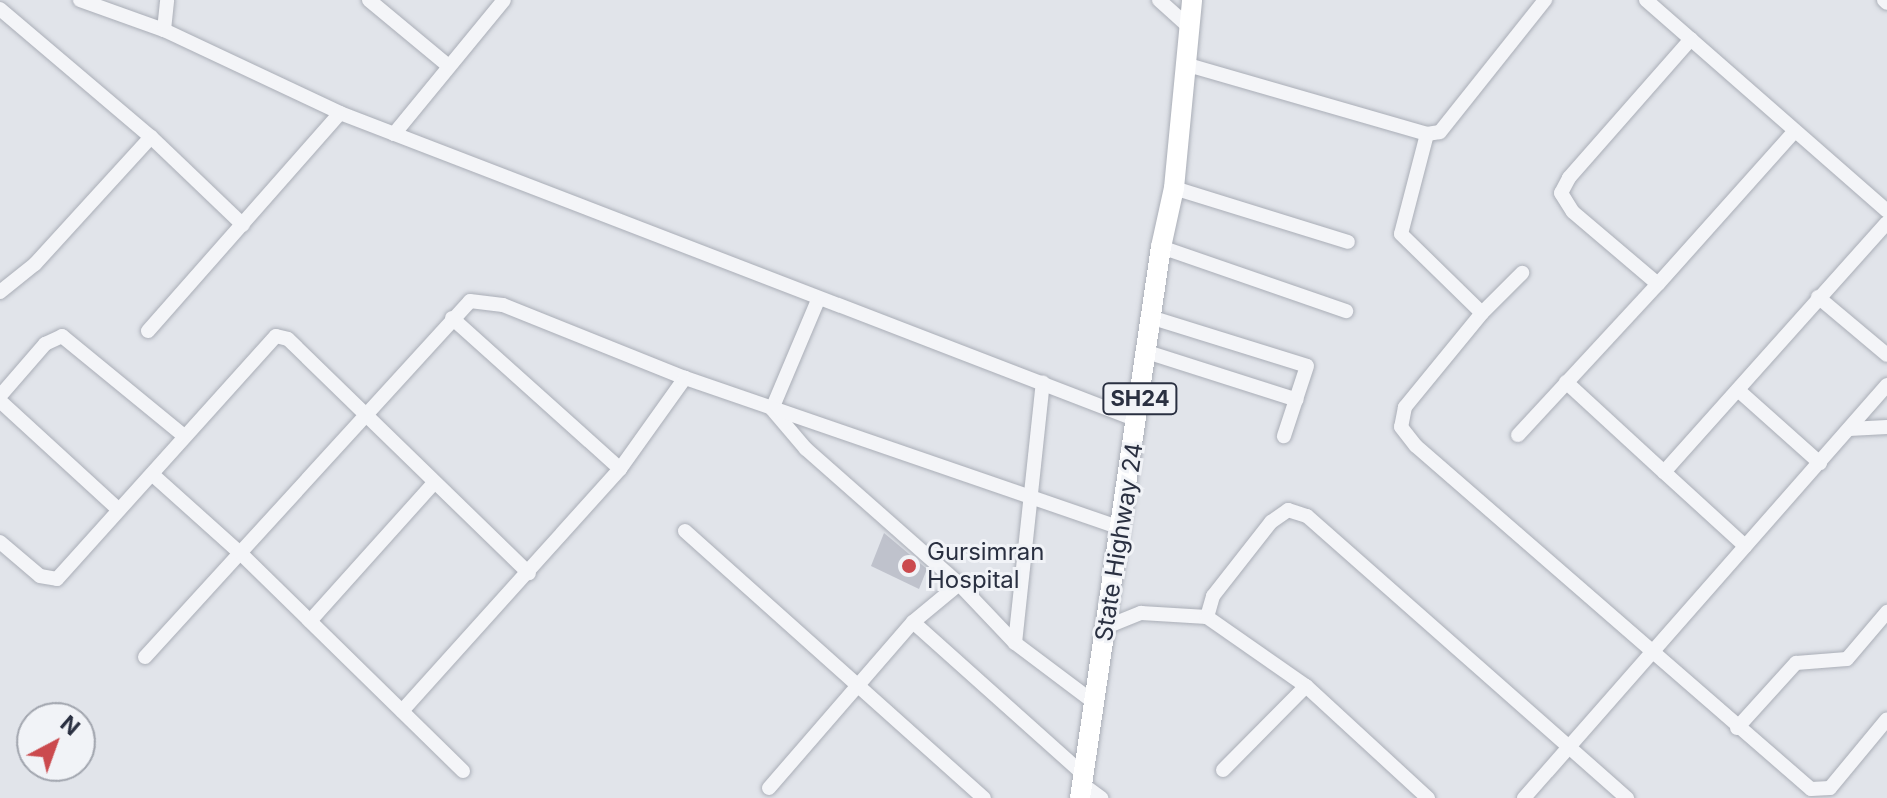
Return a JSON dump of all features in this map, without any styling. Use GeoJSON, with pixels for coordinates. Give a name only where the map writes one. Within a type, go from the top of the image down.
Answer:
{"type":"FeatureCollection","features":[{"type":"Feature","properties":{"kind":"main road","name":"State Highway 24"},"geometry":{"type":"LineString","coordinates":[[1082,786],[1150,317],[1174,188],[1192,0]]}},
{"type":"Feature","properties":{"kind":"street"},"geometry":{"type":"LineString","coordinates":[[80,0],[164,30],[340,113],[818,300],[1043,382],[1137,420]]}},
{"type":"Feature","properties":{"kind":"street"},"geometry":{"type":"LineString","coordinates":[[164,30],[167,0]]}},
{"type":"Feature","properties":{"kind":"street"},"geometry":{"type":"LineString","coordinates":[[369,0],[446,64]]}},
{"type":"Feature","properties":{"kind":"street"},"geometry":{"type":"LineString","coordinates":[[394,134],[446,64],[504,0]]}},
{"type":"Feature","properties":{"kind":"street"},"geometry":{"type":"LineString","coordinates":[[1159,0],[1188,26]]}},
{"type":"Feature","properties":{"kind":"street"},"geometry":{"type":"LineString","coordinates":[[1188,65],[1427,134],[1449,124],[1545,0]]}},
{"type":"Feature","properties":{"kind":"street"},"geometry":{"type":"LineString","coordinates":[[1646,0],[1887,211]]}},
{"type":"Feature","properties":{"kind":"street"},"geometry":{"type":"LineString","coordinates":[[0,9],[151,137],[243,225]]}},
{"type":"Feature","properties":{"kind":"street"},"geometry":{"type":"LineString","coordinates":[[1658,284],[1573,212],[1561,193],[1691,39]]}},
{"type":"Feature","properties":{"kind":"street"},"geometry":{"type":"LineString","coordinates":[[148,331],[340,113]]}},
{"type":"Feature","properties":{"kind":"street"},"geometry":{"type":"LineString","coordinates":[[1518,435],[1794,132]]}},
{"type":"Feature","properties":{"kind":"street"},"geometry":{"type":"LineString","coordinates":[[1427,134],[1401,234],[1482,313]]}},
{"type":"Feature","properties":{"kind":"street"},"geometry":{"type":"LineString","coordinates":[[1,291],[35,264],[151,137]]}},
{"type":"Feature","properties":{"kind":"street"},"geometry":{"type":"LineString","coordinates":[[1174,188],[1348,242]]}},
{"type":"Feature","properties":{"kind":"street"},"geometry":{"type":"LineString","coordinates":[[1664,472],[1887,223]]}},
{"type":"Feature","properties":{"kind":"street"},"geometry":{"type":"LineString","coordinates":[[1161,247],[1346,311]]}},
{"type":"Feature","properties":{"kind":"street"},"geometry":{"type":"LineString","coordinates":[[1522,273],[1482,313],[1405,407],[1401,427],[1795,778],[1821,792],[1830,788],[1887,719]]}},
{"type":"Feature","properties":{"kind":"street"},"geometry":{"type":"LineString","coordinates":[[1818,297],[1887,355]]}},
{"type":"Feature","properties":{"kind":"street"},"geometry":{"type":"LineString","coordinates":[[772,409],[818,300]]}},
{"type":"Feature","properties":{"kind":"street"},"geometry":{"type":"LineString","coordinates":[[145,657],[470,301],[503,305],[685,378],[1121,528]]}},
{"type":"Feature","properties":{"kind":"street"},"geometry":{"type":"LineString","coordinates":[[1150,317],[1307,366],[1284,436]]}},
{"type":"Feature","properties":{"kind":"street"},"geometry":{"type":"LineString","coordinates":[[452,318],[620,469]]}},
{"type":"Feature","properties":{"kind":"street"},"geometry":{"type":"LineString","coordinates":[[119,510],[0,398],[45,344],[62,336],[183,435]]}},
{"type":"Feature","properties":{"kind":"street"},"geometry":{"type":"LineString","coordinates":[[0,542],[40,576],[57,579],[183,435],[276,336],[288,339],[364,417],[529,573]]}},
{"type":"Feature","properties":{"kind":"street"},"geometry":{"type":"LineString","coordinates":[[1147,352],[1297,400]]}},
{"type":"Feature","properties":{"kind":"street"},"geometry":{"type":"LineString","coordinates":[[402,711],[620,469],[685,378]]}},
{"type":"Feature","properties":{"kind":"street"},"geometry":{"type":"LineString","coordinates":[[1015,643],[1043,382]]}},
{"type":"Feature","properties":{"kind":"street"},"geometry":{"type":"LineString","coordinates":[[1566,382],[1745,546]]}},
{"type":"Feature","properties":{"kind":"street"},"geometry":{"type":"LineString","coordinates":[[1524,798],[1572,748],[1887,385]]}},
{"type":"Feature","properties":{"kind":"street"},"geometry":{"type":"LineString","coordinates":[[1738,390],[1820,463]]}},
{"type":"Feature","properties":{"kind":"street"},"geometry":{"type":"LineString","coordinates":[[772,409],[806,449],[959,584],[1015,643],[1095,703]]}},
{"type":"Feature","properties":{"kind":"street"},"geometry":{"type":"LineString","coordinates":[[1849,429],[1887,427]]}},
{"type":"Feature","properties":{"kind":"street"},"geometry":{"type":"LineString","coordinates":[[152,474],[240,553],[463,771]]}},
{"type":"Feature","properties":{"kind":"street"},"geometry":{"type":"LineString","coordinates":[[310,621],[434,483]]}},
{"type":"Feature","properties":{"kind":"street"},"geometry":{"type":"LineString","coordinates":[[1207,617],[1213,596],[1271,522],[1288,510],[1307,516],[1627,798]]}},
{"type":"Feature","properties":{"kind":"street"},"geometry":{"type":"LineString","coordinates":[[685,531],[859,682],[984,798]]}},
{"type":"Feature","properties":{"kind":"street"},"geometry":{"type":"LineString","coordinates":[[769,788],[913,622],[959,584]]}},
{"type":"Feature","properties":{"kind":"street"},"geometry":{"type":"LineString","coordinates":[[1737,728],[1796,663],[1847,659],[1887,612]]}},
{"type":"Feature","properties":{"kind":"street"},"geometry":{"type":"LineString","coordinates":[[1106,627],[1141,613],[1207,617],[1306,686],[1428,798]]}},
{"type":"Feature","properties":{"kind":"street"},"geometry":{"type":"LineString","coordinates":[[913,622],[1082,786],[1101,798]]}},
{"type":"Feature","properties":{"kind":"street"},"geometry":{"type":"LineString","coordinates":[[1223,770],[1306,686]]}},
{"type":"Feature","properties":{"kind":"building"},"geometry":{"type":"Polygon","coordinates":[[[884,533],[927,569],[919,589],[871,566],[884,533]]]}},
{"type":"Feature","properties":{"kind":"place","name":"Gursimran Hospital"},"geometry":{"type":"Point","coordinates":[909,566]}}]}
